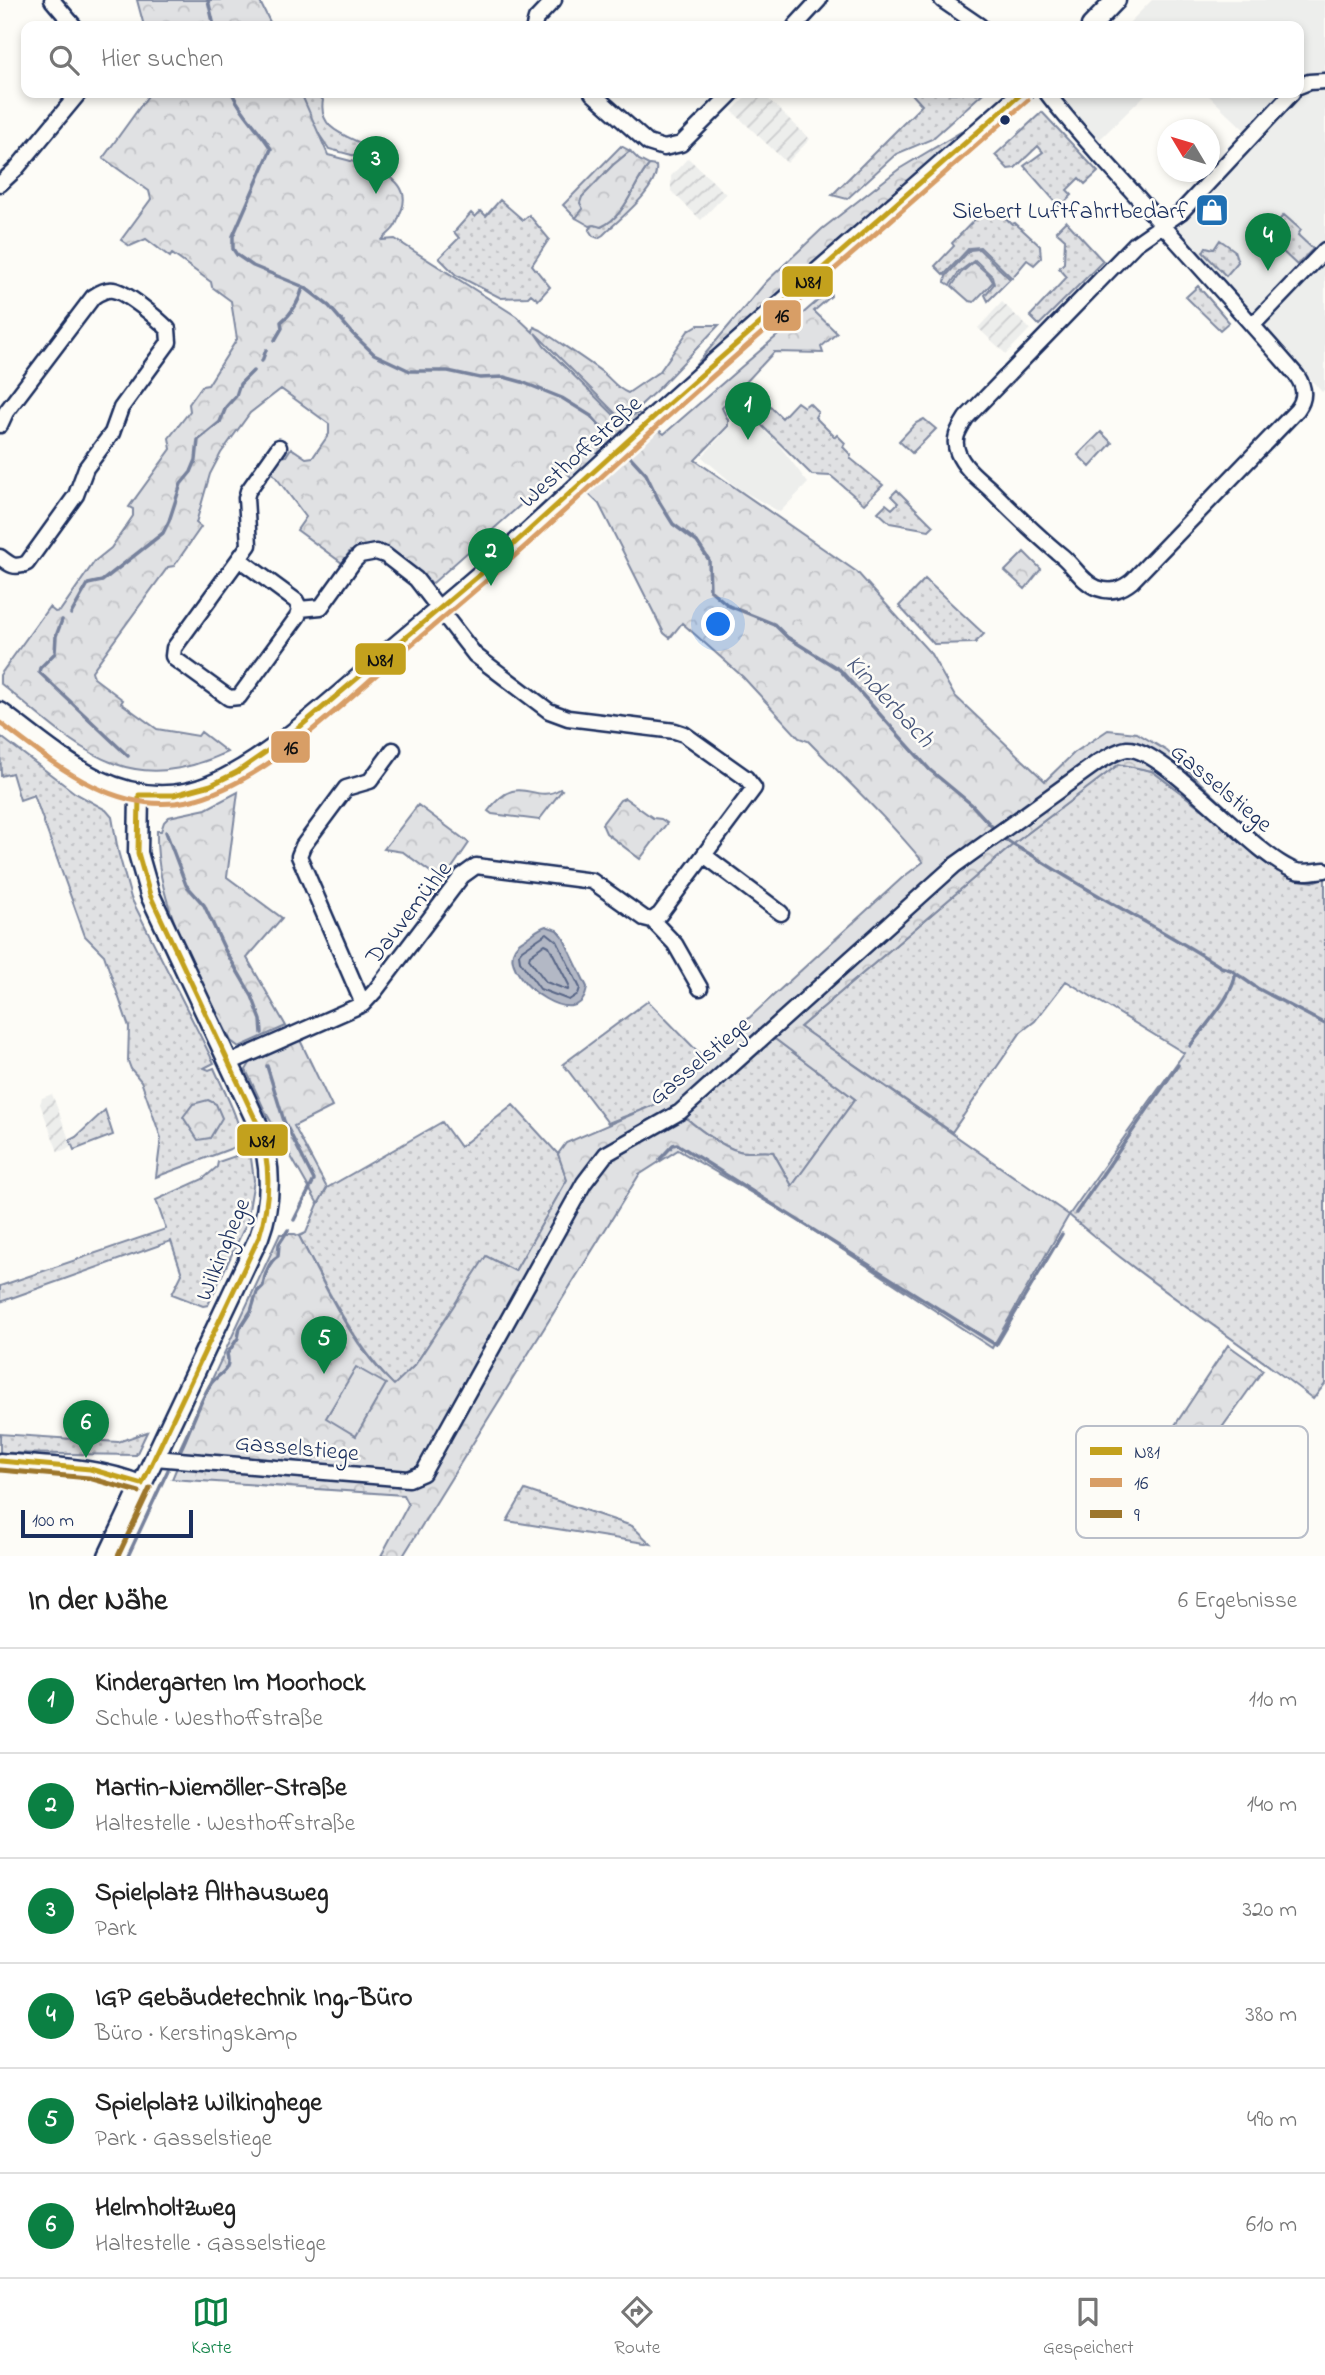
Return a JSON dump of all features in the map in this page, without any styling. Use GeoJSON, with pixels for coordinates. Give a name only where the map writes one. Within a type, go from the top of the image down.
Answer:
{"type":"FeatureCollection","features":[{"type":"Feature","properties":{"kind":"street"},"geometry":{"type":"LineString","coordinates":[[52,0],[70,21]]}},
{"type":"Feature","properties":{"kind":"street"},"geometry":{"type":"LineString","coordinates":[[535,21],[554,0]]}},
{"type":"Feature","properties":{"kind":"street"},"geometry":{"type":"LineString","coordinates":[[800,21],[819,0]]}},
{"type":"Feature","properties":{"kind":"street"},"geometry":{"type":"LineString","coordinates":[[942,0],[973,21]]}},
{"type":"Feature","properties":{"kind":"street"},"geometry":{"type":"LineString","coordinates":[[1096,21],[1116,0]]}},
{"type":"Feature","properties":{"kind":"street"},"geometry":{"type":"LineString","coordinates":[[1304,84],[1325,81]]}},
{"type":"Feature","properties":{"kind":"street"},"geometry":{"type":"LineString","coordinates":[[0,184],[16,169],[75,98]]}},
{"type":"Feature","properties":{"kind":"street"},"geometry":{"type":"LineString","coordinates":[[597,98],[648,144],[670,148],[681,144],[727,98]]}},
{"type":"Feature","properties":{"kind":"street","name":"Westhoffstraße"},"geometry":{"type":"LineString","coordinates":[[0,712],[86,774],[139,795],[188,793],[237,772],[289,736],[512,547],[638,431],[1016,98]]}},
{"type":"Feature","properties":{"kind":"street"},"geometry":{"type":"LineString","coordinates":[[1051,98],[1163,225],[1253,326],[1300,380],[1304,391],[1303,400],[1297,410],[1132,581],[1119,590],[1100,589],[1083,579],[967,467],[957,453],[957,432],[966,418],[1135,244],[1163,225],[1181,212],[1287,98]]}},
{"type":"Feature","properties":{"kind":"street"},"geometry":{"type":"LineString","coordinates":[[1253,326],[1325,250]]}},
{"type":"Feature","properties":{"kind":"street"},"geometry":{"type":"LineString","coordinates":[[0,557],[12,566],[20,567],[27,563],[76,495],[86,468],[112,433],[121,408],[169,342],[168,329],[122,294],[112,290],[103,291],[93,297],[2,415]]}},
{"type":"Feature","properties":{"kind":"street"},"geometry":{"type":"LineString","coordinates":[[239,559],[296,601],[300,609],[298,616],[244,692],[234,699],[175,659],[174,648],[249,545],[246,498],[248,491],[279,447]]}},
{"type":"Feature","properties":{"kind":"street"},"geometry":{"type":"LineString","coordinates":[[300,609],[321,607],[354,561],[368,552],[385,555],[415,579],[475,655],[549,711],[568,718],[684,734],[746,778],[754,788],[751,795],[660,914],[652,920]]}},
{"type":"Feature","properties":{"kind":"street","name":"Gasselstiege"},"geometry":{"type":"LineString","coordinates":[[155,1458],[409,1479],[423,1473],[584,1183],[606,1154],[680,1112],[955,865],[1098,762],[1126,749],[1133,749],[1157,759],[1265,852],[1294,871],[1325,870]]}},
{"type":"Feature","properties":{"kind":"street","name":"Dauvemühle"},"geometry":{"type":"LineString","coordinates":[[363,1004],[299,856],[303,846],[346,788],[370,781],[393,750]]}},
{"type":"Feature","properties":{"kind":"street","name":"Wilkinghege"},"geometry":{"type":"LineString","coordinates":[[108,1556],[258,1237],[268,1208],[269,1167],[263,1139],[150,895],[138,853],[139,795]]}},
{"type":"Feature","properties":{"kind":"street"},"geometry":{"type":"LineString","coordinates":[[704,855],[781,913]]}},
{"type":"Feature","properties":{"kind":"street","name":"Dauvemühle"},"geometry":{"type":"LineString","coordinates":[[229,1062],[363,1004],[376,991],[462,876],[476,866],[592,881],[644,918],[652,920],[675,944],[700,988]]}},
{"type":"Feature","properties":{"kind":"street"},"geometry":{"type":"LineString","coordinates":[[0,1461],[89,1470],[142,1484]]}},
{"type":"Feature","properties":{"kind":"shaded area"},"geometry":{"type":"Polygon","coordinates":[[[1152,0],[1325,0],[1325,389],[1322,392],[1173,225],[1214,182],[1220,182],[1220,175],[1254,139],[1211,98],[1304,98],[1304,21],[1131,21],[1152,0]]]}},
{"type":"Feature","properties":{"kind":"shaded area"},"geometry":{"type":"Polygon","coordinates":[[[745,98],[767,98],[810,139],[787,163],[732,111],[745,98]]]}},
{"type":"Feature","properties":{"kind":"shaded area"},"geometry":{"type":"Polygon","coordinates":[[[1062,98],[1142,98],[1099,140],[1062,98]]]}},
{"type":"Feature","properties":{"kind":"shaded area"},"geometry":{"type":"Polygon","coordinates":[[[688,158],[726,194],[701,220],[671,191],[671,176],[688,158]]]}},
{"type":"Feature","properties":{"kind":"shaded area"},"geometry":{"type":"Polygon","coordinates":[[[1002,302],[1030,329],[1006,354],[978,328],[1002,302]]]}},
{"type":"Feature","properties":{"kind":"shaded area"},"geometry":{"type":"Polygon","coordinates":[[[744,411],[779,445],[808,483],[780,512],[739,489],[702,457],[744,411]]]}},
{"type":"Feature","properties":{"kind":"shaded area"},"geometry":{"type":"Polygon","coordinates":[[[52,1094],[72,1147],[58,1152],[40,1104],[42,1098],[52,1094]]]}},
{"type":"Feature","properties":{"kind":"green space"},"geometry":{"type":"Polygon","coordinates":[[[137,0],[259,0],[270,21],[143,21],[137,0]]]}},
{"type":"Feature","properties":{"kind":"green space"},"geometry":{"type":"Polygon","coordinates":[[[146,98],[303,98],[328,155],[366,165],[391,178],[399,186],[404,196],[402,209],[395,227],[382,240],[395,239],[516,316],[533,332],[534,327],[541,330],[602,372],[624,391],[628,393],[660,371],[688,331],[698,325],[719,325],[631,414],[621,416],[535,333],[544,346],[620,421],[638,413],[642,416],[689,373],[766,282],[822,229],[899,169],[969,129],[644,418],[664,434],[830,290],[831,296],[814,311],[837,333],[821,347],[823,353],[774,352],[722,408],[728,426],[695,460],[857,572],[931,654],[954,695],[1045,781],[1074,753],[1108,730],[1137,733],[1167,751],[1267,846],[1296,862],[1295,879],[1152,771],[1119,764],[1016,842],[800,1027],[1069,1215],[992,1348],[796,1219],[678,1150],[639,1175],[403,1556],[381,1556],[408,1505],[403,1495],[172,1479],[182,1455],[177,1454],[280,1234],[299,1236],[352,1334],[394,1385],[415,1365],[486,1256],[515,1271],[567,1180],[558,1154],[566,1143],[654,1105],[902,878],[923,862],[882,815],[808,741],[799,738],[743,677],[682,623],[670,638],[664,633],[599,504],[562,468],[433,583],[426,581],[395,556],[350,551],[342,563],[297,530],[306,517],[269,468],[276,458],[286,456],[291,448],[306,458],[313,457],[329,434],[329,424],[281,389],[250,413],[221,453],[210,474],[196,523],[201,527],[174,566],[168,567],[92,671],[94,678],[123,700],[121,703],[157,729],[198,736],[201,732],[227,752],[191,766],[159,771],[130,768],[103,759],[78,745],[0,683],[0,675],[49,607],[55,612],[60,611],[95,561],[111,548],[133,516],[133,509],[129,507],[171,449],[169,438],[190,411],[189,404],[202,386],[208,385],[237,339],[231,301],[212,287],[211,282],[146,239],[130,246],[121,240],[151,199],[149,191],[103,158],[146,98]],[[775,1039],[751,1048],[681,1113],[708,1135],[732,1149],[773,1152],[792,1186],[855,1099],[775,1039]]]}},
{"type":"Feature","properties":{"kind":"green space"},"geometry":{"type":"Polygon","coordinates":[[[294,98],[321,98],[326,120],[331,127],[375,151],[395,171],[363,158],[329,149],[294,98]]]}},
{"type":"Feature","properties":{"kind":"green space"},"geometry":{"type":"Polygon","coordinates":[[[916,98],[977,98],[932,139],[896,154],[847,199],[832,195],[922,105],[916,98]]]}},
{"type":"Feature","properties":{"kind":"green space"},"geometry":{"type":"Polygon","coordinates":[[[1042,112],[1098,172],[1085,184],[1079,178],[1067,190],[1072,195],[1060,207],[1024,166],[1043,152],[1038,146],[1015,168],[1008,169],[995,155],[1042,112]]]}},
{"type":"Feature","properties":{"kind":"green space"},"geometry":{"type":"Polygon","coordinates":[[[621,146],[630,151],[582,197],[583,209],[576,218],[563,205],[621,146]]]}},
{"type":"Feature","properties":{"kind":"green space"},"geometry":{"type":"Polygon","coordinates":[[[630,151],[649,165],[617,215],[601,227],[590,226],[576,218],[583,209],[580,203],[582,197],[630,151]]]}},
{"type":"Feature","properties":{"kind":"green space"},"geometry":{"type":"Polygon","coordinates":[[[649,165],[656,166],[655,175],[645,194],[603,235],[598,238],[593,236],[589,230],[594,224],[601,227],[617,215],[649,165]]]}},
{"type":"Feature","properties":{"kind":"green space"},"geometry":{"type":"Polygon","coordinates":[[[500,200],[523,220],[529,215],[549,239],[532,265],[550,287],[538,300],[531,294],[528,297],[501,298],[456,275],[439,258],[459,238],[454,232],[471,213],[475,217],[481,211],[486,216],[500,200]]]}},
{"type":"Feature","properties":{"kind":"green space"},"geometry":{"type":"Polygon","coordinates":[[[1000,213],[1040,246],[1041,258],[1034,265],[1027,260],[1012,278],[980,247],[969,248],[944,275],[935,266],[954,246],[952,243],[980,214],[1000,213]]]}},
{"type":"Feature","properties":{"kind":"green space"},"geometry":{"type":"Polygon","coordinates":[[[1284,215],[1301,230],[1298,235],[1313,249],[1297,265],[1265,235],[1284,215]]]}},
{"type":"Feature","properties":{"kind":"green space"},"geometry":{"type":"Polygon","coordinates":[[[1066,221],[1103,261],[1039,325],[1030,316],[1067,277],[1059,268],[1064,263],[1065,239],[1056,231],[1066,221]]]}},
{"type":"Feature","properties":{"kind":"green space"},"geometry":{"type":"Polygon","coordinates":[[[1220,240],[1234,250],[1238,262],[1226,276],[1203,252],[1206,247],[1214,249],[1220,240]]]}},
{"type":"Feature","properties":{"kind":"green space"},"geometry":{"type":"Polygon","coordinates":[[[979,249],[1010,279],[988,301],[985,295],[994,284],[992,276],[975,260],[959,272],[950,285],[945,282],[946,276],[970,250],[979,249]]]}},
{"type":"Feature","properties":{"kind":"green space"},"geometry":{"type":"Polygon","coordinates":[[[974,262],[993,282],[974,302],[969,301],[952,286],[961,273],[974,262]]]}},
{"type":"Feature","properties":{"kind":"green space"},"geometry":{"type":"Polygon","coordinates":[[[1198,286],[1229,322],[1220,330],[1186,297],[1198,286]]]}},
{"type":"Feature","properties":{"kind":"green space"},"geometry":{"type":"Polygon","coordinates":[[[760,396],[782,418],[797,402],[804,407],[809,403],[818,412],[815,417],[845,443],[843,447],[851,455],[850,458],[883,485],[864,504],[831,476],[812,475],[747,411],[760,396]]]}},
{"type":"Feature","properties":{"kind":"green space"},"geometry":{"type":"Polygon","coordinates":[[[924,419],[936,429],[912,453],[899,441],[916,423],[924,419]]]}},
{"type":"Feature","properties":{"kind":"green space"},"geometry":{"type":"Polygon","coordinates":[[[1101,432],[1112,443],[1090,467],[1078,455],[1101,432]]]}},
{"type":"Feature","properties":{"kind":"green space"},"geometry":{"type":"Polygon","coordinates":[[[897,490],[933,526],[929,530],[890,523],[878,512],[886,504],[892,509],[898,503],[891,496],[897,490]]]}},
{"type":"Feature","properties":{"kind":"green space"},"geometry":{"type":"Polygon","coordinates":[[[1024,552],[1041,569],[1025,589],[1005,571],[1024,552]]]}},
{"type":"Feature","properties":{"kind":"green space"},"geometry":{"type":"Polygon","coordinates":[[[925,579],[984,634],[975,643],[934,644],[899,606],[925,579]]]}},
{"type":"Feature","properties":{"kind":"green space"},"geometry":{"type":"Polygon","coordinates":[[[0,736],[75,793],[106,810],[112,817],[131,898],[214,1063],[204,1068],[214,1068],[235,1115],[243,1144],[156,1177],[161,1138],[141,1081],[128,1061],[129,1027],[104,955],[85,936],[34,795],[20,800],[12,773],[1,776],[0,736]]]}},
{"type":"Feature","properties":{"kind":"green space"},"geometry":{"type":"Polygon","coordinates":[[[1119,764],[1152,771],[1295,879],[1313,882],[1325,877],[1325,1384],[1313,1399],[1128,1263],[1069,1215],[1184,1053],[1066,981],[1035,1021],[1021,1032],[952,1132],[800,1027],[1016,842],[1119,764]]]}},
{"type":"Feature","properties":{"kind":"green space"},"geometry":{"type":"Polygon","coordinates":[[[517,790],[541,794],[562,790],[539,820],[492,814],[488,811],[509,792],[517,790]]]}},
{"type":"Feature","properties":{"kind":"green space"},"geometry":{"type":"Polygon","coordinates":[[[238,792],[227,877],[282,918],[247,958],[286,1026],[239,1047],[231,1041],[193,965],[171,913],[158,859],[157,831],[161,831],[169,817],[206,809],[238,792]]]}},
{"type":"Feature","properties":{"kind":"green space"},"geometry":{"type":"Polygon","coordinates":[[[625,798],[653,818],[667,823],[640,859],[606,833],[602,824],[620,800],[625,798]]]}},
{"type":"Feature","properties":{"kind":"green space"},"geometry":{"type":"Polygon","coordinates":[[[418,805],[469,843],[443,881],[403,852],[384,849],[418,805]]]}},
{"type":"Feature","properties":{"kind":"green space"},"geometry":{"type":"Polygon","coordinates":[[[648,1001],[705,1059],[654,1105],[608,1123],[563,1064],[648,1001]]]}},
{"type":"Feature","properties":{"kind":"green space"},"geometry":{"type":"Polygon","coordinates":[[[775,1039],[855,1099],[792,1186],[773,1152],[743,1152],[724,1145],[681,1113],[751,1048],[775,1039]]]}},
{"type":"Feature","properties":{"kind":"green space"},"geometry":{"type":"Polygon","coordinates":[[[300,1040],[332,1107],[294,1126],[327,1188],[318,1204],[265,1111],[246,1070],[252,1060],[300,1040]]]}},
{"type":"Feature","properties":{"kind":"green space"},"geometry":{"type":"Polygon","coordinates":[[[208,1100],[216,1104],[222,1118],[210,1138],[198,1140],[183,1117],[193,1104],[208,1100]]]}},
{"type":"Feature","properties":{"kind":"green space"},"geometry":{"type":"Polygon","coordinates":[[[513,1105],[558,1154],[567,1180],[515,1271],[487,1257],[415,1365],[394,1386],[353,1333],[299,1236],[306,1233],[327,1188],[442,1122],[460,1147],[513,1105]]]}},
{"type":"Feature","properties":{"kind":"green space"},"geometry":{"type":"Polygon","coordinates":[[[105,1110],[113,1135],[74,1150],[70,1140],[105,1110]]]}},
{"type":"Feature","properties":{"kind":"green space"},"geometry":{"type":"Polygon","coordinates":[[[250,1151],[254,1180],[247,1222],[208,1305],[203,1306],[172,1294],[182,1274],[171,1241],[0,1302],[0,1286],[166,1229],[156,1200],[203,1179],[217,1167],[218,1162],[250,1151]]]}},
{"type":"Feature","properties":{"kind":"green space"},"geometry":{"type":"Polygon","coordinates":[[[1228,1345],[1263,1370],[1223,1426],[1174,1426],[1228,1345]]]}},
{"type":"Feature","properties":{"kind":"green space"},"geometry":{"type":"Polygon","coordinates":[[[356,1367],[386,1384],[356,1436],[326,1418],[356,1367]]]}},
{"type":"Feature","properties":{"kind":"green space"},"geometry":{"type":"Polygon","coordinates":[[[147,1432],[136,1455],[0,1453],[0,1434],[118,1442],[147,1432]]]}},
{"type":"Feature","properties":{"kind":"green space"},"geometry":{"type":"Polygon","coordinates":[[[525,1490],[632,1526],[651,1544],[507,1521],[525,1490]]]}},
{"type":"Feature","properties":{"kind":"water"},"geometry":{"type":"Polygon","coordinates":[[[546,926],[557,930],[563,937],[587,987],[582,1001],[572,1006],[559,1005],[545,999],[520,977],[514,964],[513,952],[517,945],[546,926]]]}},
{"type":"Feature","properties":{"kind":"waterway","name":"Kinderbach"},"geometry":{"type":"LineString","coordinates":[[208,0],[213,21]]}},
{"type":"Feature","properties":{"kind":"waterway","name":"Kinderbach"},"geometry":{"type":"LineString","coordinates":[[235,98],[271,149],[233,236],[233,249],[237,255],[253,266],[304,287],[329,306],[374,354],[410,371],[448,371],[480,378],[504,377],[522,382],[562,398],[591,416],[616,444]]}},
{"type":"Feature","properties":{"kind":"waterway"},"geometry":{"type":"LineString","coordinates":[[275,340],[282,328],[281,322],[295,307],[303,287]]}},
{"type":"Feature","properties":{"kind":"waterway"},"geometry":{"type":"LineString","coordinates":[[262,361],[266,350]]}},
{"type":"Feature","properties":{"kind":"waterway"},"geometry":{"type":"LineString","coordinates":[[71,614],[88,584],[102,581],[163,533],[181,484],[191,472],[196,460],[198,440],[220,422],[240,384],[253,371]]}},
{"type":"Feature","properties":{"kind":"waterway","name":"Kinderbach"},"geometry":{"type":"LineString","coordinates":[[625,451],[646,474],[673,524],[697,542],[709,560],[710,590],[729,606],[774,624],[787,637],[840,670],[930,770],[971,804],[996,831]]}},
{"type":"Feature","properties":{"kind":"waterway"},"geometry":{"type":"LineString","coordinates":[[62,620],[56,636],[55,653],[39,672],[128,756]]}},
{"type":"Feature","properties":{"kind":"waterway"},"geometry":{"type":"LineString","coordinates":[[166,832],[186,885],[204,905],[225,950],[252,996],[261,1020],[262,1033]]}},
{"type":"Feature","properties":{"kind":"waterway","name":"Kinderbach"},"geometry":{"type":"LineString","coordinates":[[1002,836],[1084,887],[1221,967],[1231,970],[1257,988],[1325,1024]]}},
{"type":"Feature","properties":{"kind":"waterway"},"geometry":{"type":"LineString","coordinates":[[1190,1046],[1224,1001],[1235,974]]}},
{"type":"Feature","properties":{"kind":"waterway"},"geometry":{"type":"LineString","coordinates":[[1076,1213],[1178,1065]]}},
{"type":"Feature","properties":{"kind":"waterway"},"geometry":{"type":"LineString","coordinates":[[267,1066],[284,1121],[314,1180],[294,1220]]}},
{"type":"Feature","properties":{"kind":"waterway"},"geometry":{"type":"LineString","coordinates":[[660,1159],[677,1144],[996,1345],[1062,1234]]}},
{"type":"Feature","properties":{"kind":"waterway"},"geometry":{"type":"LineString","coordinates":[[180,1451],[210,1385],[228,1365],[227,1354],[238,1338],[240,1328],[251,1311],[257,1292],[263,1286],[270,1265],[278,1256],[279,1244],[288,1230]]}},
{"type":"Feature","properties":{"kind":"waterway"},"geometry":{"type":"LineString","coordinates":[[128,1556],[168,1470]]}},
{"type":"Feature","properties":{"kind":"transit line","name":"N81"},"geometry":{"type":"LineString","coordinates":[[139,795],[174,795],[211,785],[237,772],[289,736],[483,572],[666,406],[1016,98]]}},
{"type":"Feature","properties":{"kind":"transit line","name":"16"},"geometry":{"type":"LineString","coordinates":[[0,723],[64,770],[111,794],[135,801],[161,804],[188,801],[215,793],[270,763],[475,591],[739,353],[1028,100]]}},
{"type":"Feature","properties":{"kind":"transit line","name":"N81"},"geometry":{"type":"LineString","coordinates":[[139,795],[138,853],[150,895],[258,1125],[268,1181],[266,1208],[259,1237],[142,1484]]}},
{"type":"Feature","properties":{"kind":"transit line","name":"N81"},"geometry":{"type":"LineString","coordinates":[[0,1461],[90,1469],[142,1484]]}},
{"type":"Feature","properties":{"kind":"transit line","name":"9"},"geometry":{"type":"LineString","coordinates":[[0,1470],[89,1478],[139,1492]]}},
{"type":"Feature","properties":{"kind":"transit line","name":"9"},"geometry":{"type":"LineString","coordinates":[[118,1556],[150,1488]]}},
{"type":"Feature","properties":{"kind":"place","name":"Spielplatz Althausweg"},"geometry":{"type":"Point","coordinates":[376,194]}},
{"type":"Feature","properties":{"kind":"place","name":"Siebert Luftfahrtbedarf"},"geometry":{"type":"Point","coordinates":[1212,210]}},
{"type":"Feature","properties":{"kind":"place","name":"IGP Gebäudetechnik Ing.-Büro"},"geometry":{"type":"Point","coordinates":[1268,271]}},
{"type":"Feature","properties":{"kind":"place","name":"Kindergarten Im Moorhock"},"geometry":{"type":"Point","coordinates":[748,440]}},
{"type":"Feature","properties":{"kind":"place","name":"Martin-Niemöller-Straße"},"geometry":{"type":"Point","coordinates":[491,586]}},
{"type":"Feature","properties":{"kind":"place","name":"Spielplatz Wilkinghege"},"geometry":{"type":"Point","coordinates":[324,1374]}},
{"type":"Feature","properties":{"kind":"place","name":"Helmholtzweg"},"geometry":{"type":"Point","coordinates":[86,1458]}}]}
